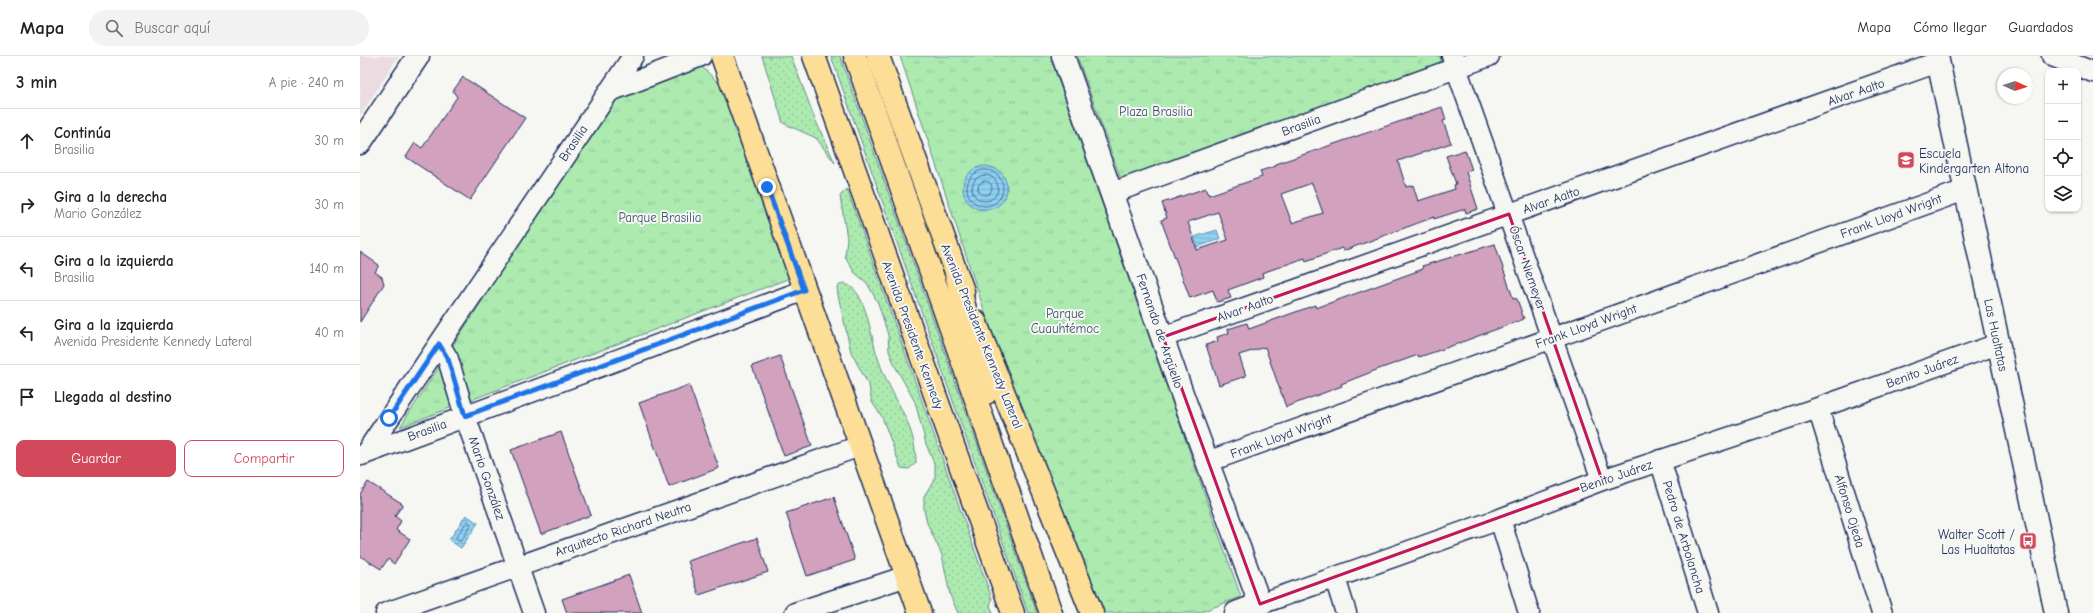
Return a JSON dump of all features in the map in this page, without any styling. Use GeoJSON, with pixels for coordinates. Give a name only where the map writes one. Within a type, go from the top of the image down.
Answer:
{"type":"FeatureCollection","features":[{"type":"Feature","properties":{"kind":"main road","name":"Avenida Presidente Kennedy"},"geometry":{"type":"LineString","coordinates":[[814,56],[1013,613]]}},
{"type":"Feature","properties":{"kind":"main road"},"geometry":{"type":"LineString","coordinates":[[854,56],[1051,613]]}},
{"type":"Feature","properties":{"kind":"main road","name":"Avenida Presidente Kennedy Lateral"},"geometry":{"type":"LineString","coordinates":[[878,56],[956,273],[1092,613]]}},
{"type":"Feature","properties":{"kind":"main road"},"geometry":{"type":"LineString","coordinates":[[718,59],[804,290],[920,613]]}},
{"type":"Feature","properties":{"kind":"main road"},"geometry":{"type":"LineString","coordinates":[[956,273],[1021,530]]}},
{"type":"Feature","properties":{"kind":"street"},"geometry":{"type":"LineString","coordinates":[[360,143],[418,56]]}},
{"type":"Feature","properties":{"kind":"street","name":"Brasilia"},"geometry":{"type":"LineString","coordinates":[[362,454],[439,344],[633,56]]}},
{"type":"Feature","properties":{"kind":"street"},"geometry":{"type":"LineString","coordinates":[[608,92],[701,56]]}},
{"type":"Feature","properties":{"kind":"street","name":"Fernando de Argüello"},"geometry":{"type":"LineString","coordinates":[[1063,56],[1207,462],[1260,604]]}},
{"type":"Feature","properties":{"kind":"street","name":"Brasilia"},"geometry":{"type":"LineString","coordinates":[[1112,193],[1455,62],[1489,56]]}},
{"type":"Feature","properties":{"kind":"street"},"geometry":{"type":"LineString","coordinates":[[2052,56],[2093,72]]}},
{"type":"Feature","properties":{"kind":"street","name":"Las Hualtatas"},"geometry":{"type":"LineString","coordinates":[[1938,59],[2056,613]]}},
{"type":"Feature","properties":{"kind":"street","name":"Alvar Aalto"},"geometry":{"type":"LineString","coordinates":[[1163,337],[1938,59]]}},
{"type":"Feature","properties":{"kind":"street","name":"Óscar Niemeyer"},"geometry":{"type":"LineString","coordinates":[[1455,62],[1602,480]]}},
{"type":"Feature","properties":{"kind":"street","name":"Frank Lloyd Wright"},"geometry":{"type":"LineString","coordinates":[[1207,462],[1965,190]]}},
{"type":"Feature","properties":{"kind":"street","name":"Brasilia"},"geometry":{"type":"LineString","coordinates":[[362,454],[804,290]]}},
{"type":"Feature","properties":{"kind":"street","name":"Mario González"},"geometry":{"type":"LineString","coordinates":[[439,344],[448,359],[465,416],[534,613]]}},
{"type":"Feature","properties":{"kind":"street","name":"Benito Juárez"},"geometry":{"type":"LineString","coordinates":[[1236,613],[1500,519],[1602,480],[1818,408],[1998,344]]}},
{"type":"Feature","properties":{"kind":"street","name":"Alfonso Ojeda"},"geometry":{"type":"LineString","coordinates":[[1818,408],[1882,613]]}},
{"type":"Feature","properties":{"kind":"street","name":"Arquitecto Richard Neutra"},"geometry":{"type":"LineString","coordinates":[[386,613],[860,446]]}},
{"type":"Feature","properties":{"kind":"street","name":"Pedro de Arbolancha"},"geometry":{"type":"LineString","coordinates":[[1660,460],[1708,613]]}},
{"type":"Feature","properties":{"kind":"street"},"geometry":{"type":"LineString","coordinates":[[1500,519],[1529,613]]}},
{"type":"Feature","properties":{"kind":"street"},"geometry":{"type":"LineString","coordinates":[[795,613],[907,576]]}},
{"type":"Feature","properties":{"kind":"street"},"geometry":{"type":"LineString","coordinates":[[1335,578],[1346,613]]}},
{"type":"Feature","properties":{"kind":"highlighted area"},"geometry":{"type":"Polygon","coordinates":[[[1509,214],[1602,480],[1260,604],[1163,337],[1509,214]]]}},
{"type":"Feature","properties":{"kind":"shaded area"},"geometry":{"type":"Polygon","coordinates":[[[360,56],[399,56],[360,116],[360,56]]]}},
{"type":"Feature","properties":{"kind":"green space"},"geometry":{"type":"Polygon","coordinates":[[[762,56],[791,56],[815,119],[835,163],[816,138],[783,123],[762,56]]]}},
{"type":"Feature","properties":{"kind":"green space"},"geometry":{"type":"Polygon","coordinates":[[[831,56],[840,56],[1037,613],[1028,613],[831,56]]]}},
{"type":"Feature","properties":{"kind":"green space","name":"Parque Cuauhtémoc"},"geometry":{"type":"Polygon","coordinates":[[[900,56],[1050,56],[1241,597],[1198,613],[1100,613],[994,340],[900,56]]]}},
{"type":"Feature","properties":{"kind":"green space","name":"Plaza Brasilia"},"geometry":{"type":"Polygon","coordinates":[[[1077,56],[1440,56],[1442,65],[1122,182],[1077,56]]]}},
{"type":"Feature","properties":{"kind":"green space","name":"Parque Brasilia"},"geometry":{"type":"Polygon","coordinates":[[[699,64],[725,89],[790,278],[400,427],[608,107],[619,98],[699,64]]]}},
{"type":"Feature","properties":{"kind":"green space"},"geometry":{"type":"Polygon","coordinates":[[[847,189],[992,599],[990,606],[993,613],[958,613],[950,595],[942,555],[927,523],[924,510],[924,496],[935,478],[935,466],[926,444],[915,402],[895,366],[889,351],[888,335],[878,303],[867,283],[854,272],[845,256],[847,238],[840,196],[847,189]]]}},
{"type":"Feature","properties":{"kind":"green space"},"geometry":{"type":"Polygon","coordinates":[[[843,283],[854,290],[863,304],[879,361],[912,435],[916,463],[909,469],[901,468],[882,417],[872,402],[869,386],[851,352],[837,287],[843,283]]]}},
{"type":"Feature","properties":{"kind":"water"},"geometry":{"type":"Polygon","coordinates":[[[981,166],[989,166],[1001,172],[1007,184],[1007,192],[1001,204],[989,210],[981,210],[969,204],[963,192],[963,184],[969,172],[981,166]]]}},
{"type":"Feature","properties":{"kind":"water"},"geometry":{"type":"Polygon","coordinates":[[[1217,230],[1220,239],[1197,247],[1194,237],[1217,230]]]}},
{"type":"Feature","properties":{"kind":"water"},"geometry":{"type":"Polygon","coordinates":[[[466,515],[478,523],[461,548],[449,540],[466,515]]]}},
{"type":"Feature","properties":{"kind":"building"},"geometry":{"type":"Polygon","coordinates":[[[463,77],[525,118],[470,200],[406,157],[415,143],[422,148],[457,97],[453,91],[463,77]]]}},
{"type":"Feature","properties":{"kind":"building"},"geometry":{"type":"Polygon","coordinates":[[[1442,107],[1446,120],[1443,121],[1451,143],[1398,161],[1406,187],[1413,185],[1418,201],[1455,189],[1454,185],[1456,184],[1446,156],[1465,150],[1472,170],[1466,172],[1478,209],[1466,213],[1465,209],[1434,219],[1434,217],[1343,251],[1342,248],[1306,261],[1305,258],[1262,273],[1263,277],[1228,290],[1231,298],[1217,302],[1213,290],[1190,298],[1161,220],[1167,218],[1162,203],[1206,188],[1209,195],[1262,177],[1260,171],[1276,166],[1276,164],[1442,107]],[[1312,183],[1281,194],[1292,223],[1323,213],[1312,183]],[[1218,212],[1188,222],[1197,250],[1228,240],[1218,212]]]}},
{"type":"Feature","properties":{"kind":"building"},"geometry":{"type":"Polygon","coordinates":[[[1495,244],[1513,298],[1517,299],[1524,319],[1443,349],[1419,357],[1418,355],[1379,369],[1341,384],[1342,386],[1286,407],[1265,347],[1239,355],[1246,376],[1219,385],[1206,345],[1218,341],[1217,337],[1229,333],[1228,329],[1247,323],[1249,329],[1315,305],[1316,308],[1423,269],[1422,266],[1495,244]]]}},
{"type":"Feature","properties":{"kind":"building"},"geometry":{"type":"Polygon","coordinates":[[[360,252],[379,265],[375,272],[382,277],[384,284],[360,322],[360,252]]]}},
{"type":"Feature","properties":{"kind":"building"},"geometry":{"type":"Polygon","coordinates":[[[780,356],[812,446],[784,456],[752,366],[780,356]]]}},
{"type":"Feature","properties":{"kind":"building"},"geometry":{"type":"Polygon","coordinates":[[[689,385],[719,468],[669,487],[639,403],[689,385]]]}},
{"type":"Feature","properties":{"kind":"building"},"geometry":{"type":"Polygon","coordinates":[[[561,432],[591,515],[541,534],[511,450],[561,432]]]}},
{"type":"Feature","properties":{"kind":"building"},"geometry":{"type":"Polygon","coordinates":[[[368,482],[403,504],[395,516],[401,521],[396,530],[410,539],[394,564],[388,559],[381,569],[360,556],[360,494],[368,482]]]}},
{"type":"Feature","properties":{"kind":"building"},"geometry":{"type":"Polygon","coordinates":[[[834,497],[855,560],[807,576],[786,513],[834,497]]]}},
{"type":"Feature","properties":{"kind":"building"},"geometry":{"type":"Polygon","coordinates":[[[757,538],[768,572],[699,595],[688,561],[757,538]]]}},
{"type":"Feature","properties":{"kind":"building"},"geometry":{"type":"Polygon","coordinates":[[[629,575],[642,613],[567,613],[562,599],[629,575]]]}},
{"type":"Feature","properties":{"kind":"place","name":"Escuela Kindergarten Altona"},"geometry":{"type":"Point","coordinates":[1906,160]}},
{"type":"Feature","properties":{"kind":"place","name":"Walter Scott / Las Hualtatas"},"geometry":{"type":"Point","coordinates":[2028,541]}},
{"type":"Feature","properties":{"kind":"route"},"geometry":{"type":"LineString","coordinates":[[389,418],[439,344],[448,359],[465,416],[804,290],[767,187]]}}]}
